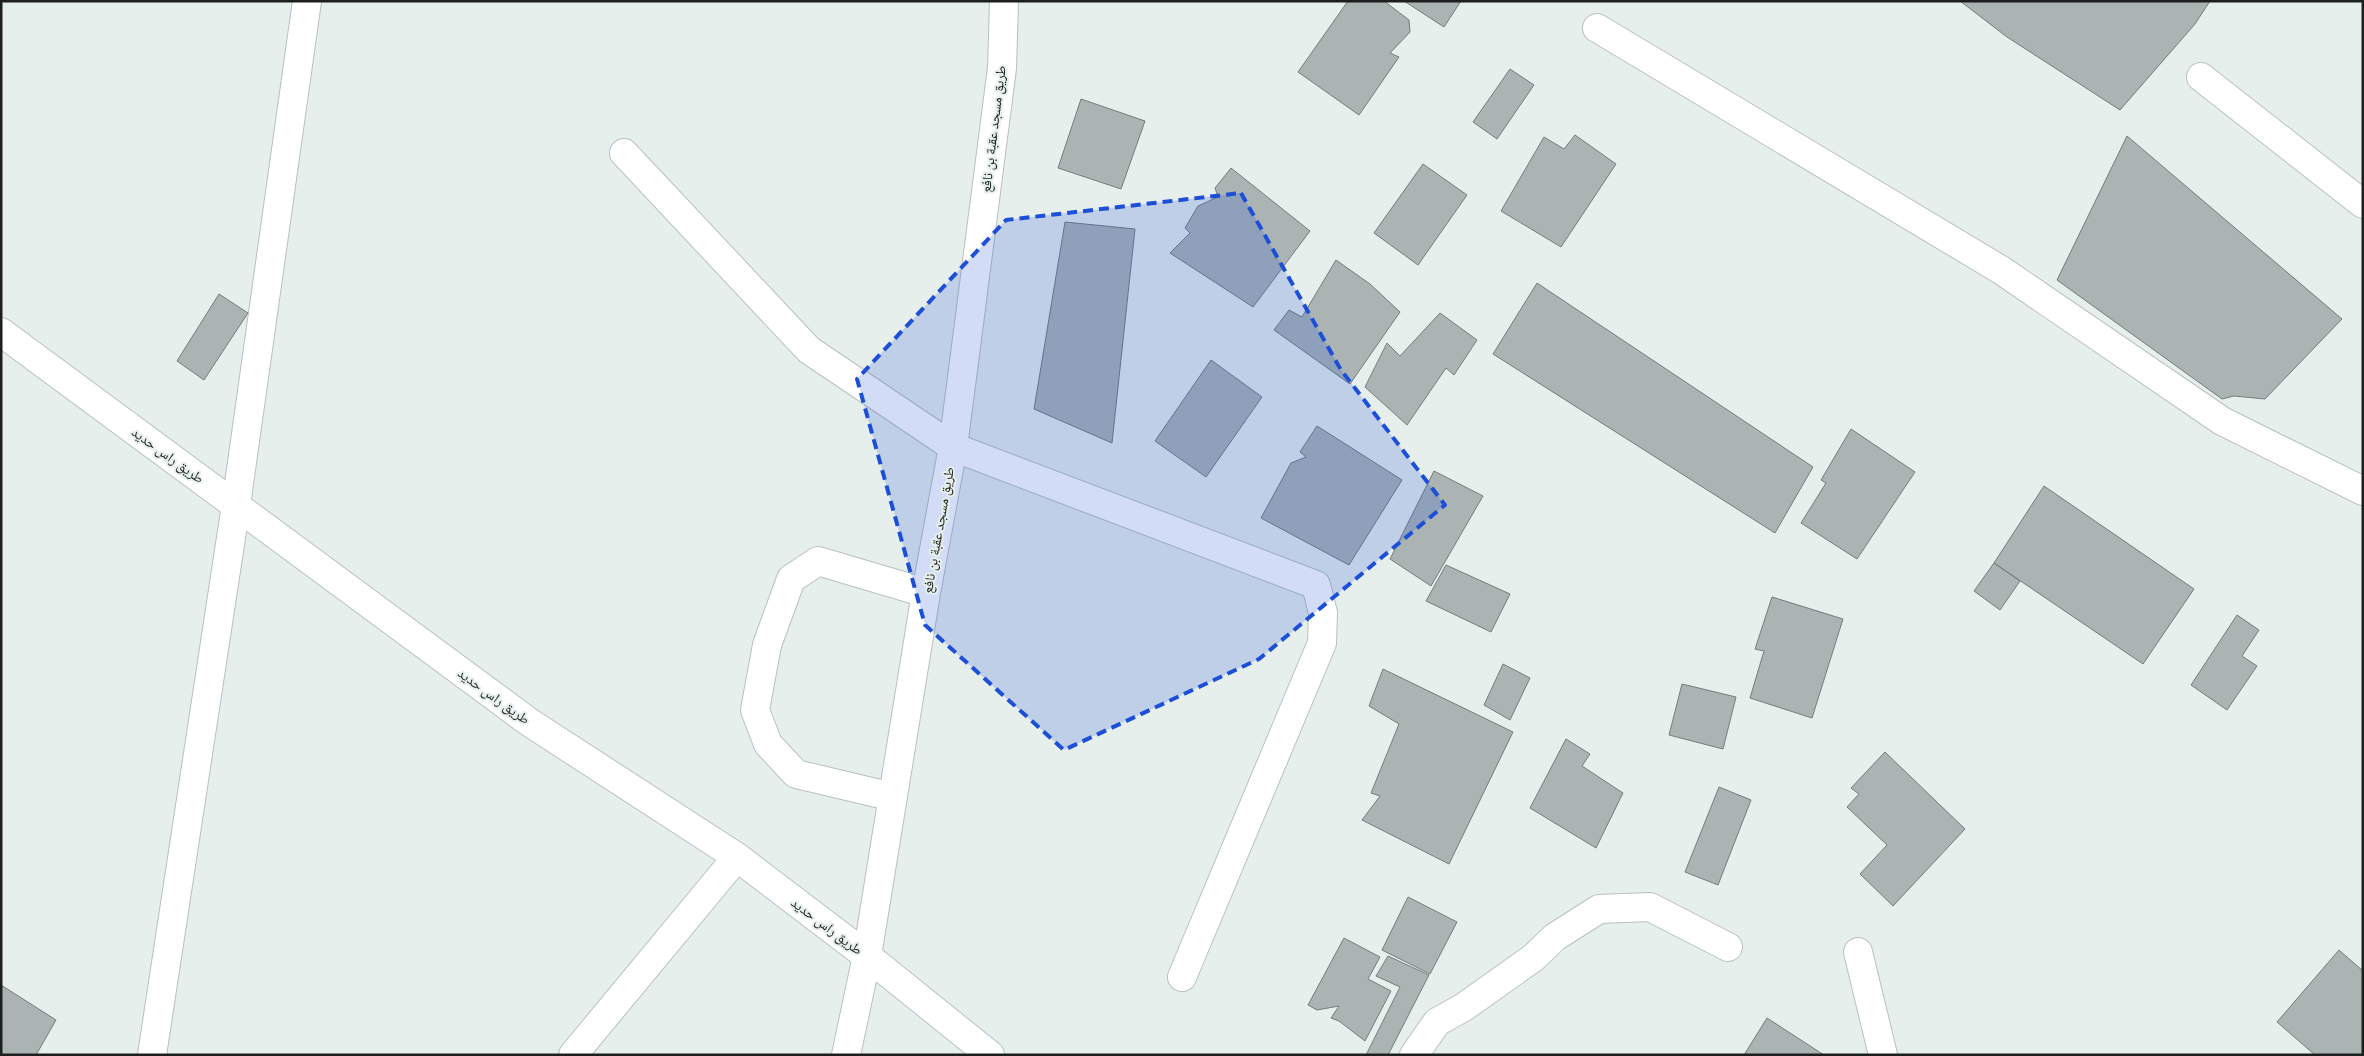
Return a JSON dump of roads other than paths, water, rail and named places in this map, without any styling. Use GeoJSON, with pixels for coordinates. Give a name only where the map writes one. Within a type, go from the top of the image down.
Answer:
{"type":"FeatureCollection","features":[{"type":"Feature","properties":{"kind":"street"},"geometry":{"type":"LineString","coordinates":[[152,1055],[236,505],[307,1]]}},
{"type":"Feature","properties":{"kind":"street","name":"طريق مسجد عقبة بن نافع"},"geometry":{"type":"LineString","coordinates":[[846,1055],[868,956],[926,593],[953,447],[1002,68],[1004,1]]}},
{"type":"Feature","properties":{"kind":"street"},"geometry":{"type":"LineString","coordinates":[[1597,28],[2000,270],[2222,421],[2363,491]]}},
{"type":"Feature","properties":{"kind":"street"},"geometry":{"type":"LineString","coordinates":[[2201,77],[2363,204]]}},
{"type":"Feature","properties":{"kind":"street"},"geometry":{"type":"LineString","coordinates":[[624,153],[809,350],[953,447],[1316,585],[1323,613],[1322,643],[1182,977]]}},
{"type":"Feature","properties":{"kind":"street","name":"طريق راس حديد"},"geometry":{"type":"LineString","coordinates":[[1,332],[529,722],[737,857],[868,956],[990,1055]]}},
{"type":"Feature","properties":{"kind":"street"},"geometry":{"type":"LineString","coordinates":[[893,797],[796,774],[768,744],[755,710],[767,644],[791,579],[818,561],[926,593]]}},
{"type":"Feature","properties":{"kind":"street"},"geometry":{"type":"LineString","coordinates":[[573,1055],[737,857]]}},
{"type":"Feature","properties":{"kind":"street"},"geometry":{"type":"LineString","coordinates":[[1414,1055],[1437,1022],[1464,1007],[1533,958],[1555,937],[1599,909],[1650,907],[1728,947]]}},
{"type":"Feature","properties":{"kind":"street"},"geometry":{"type":"LineString","coordinates":[[1858,952],[1883,1055]]}}]}
